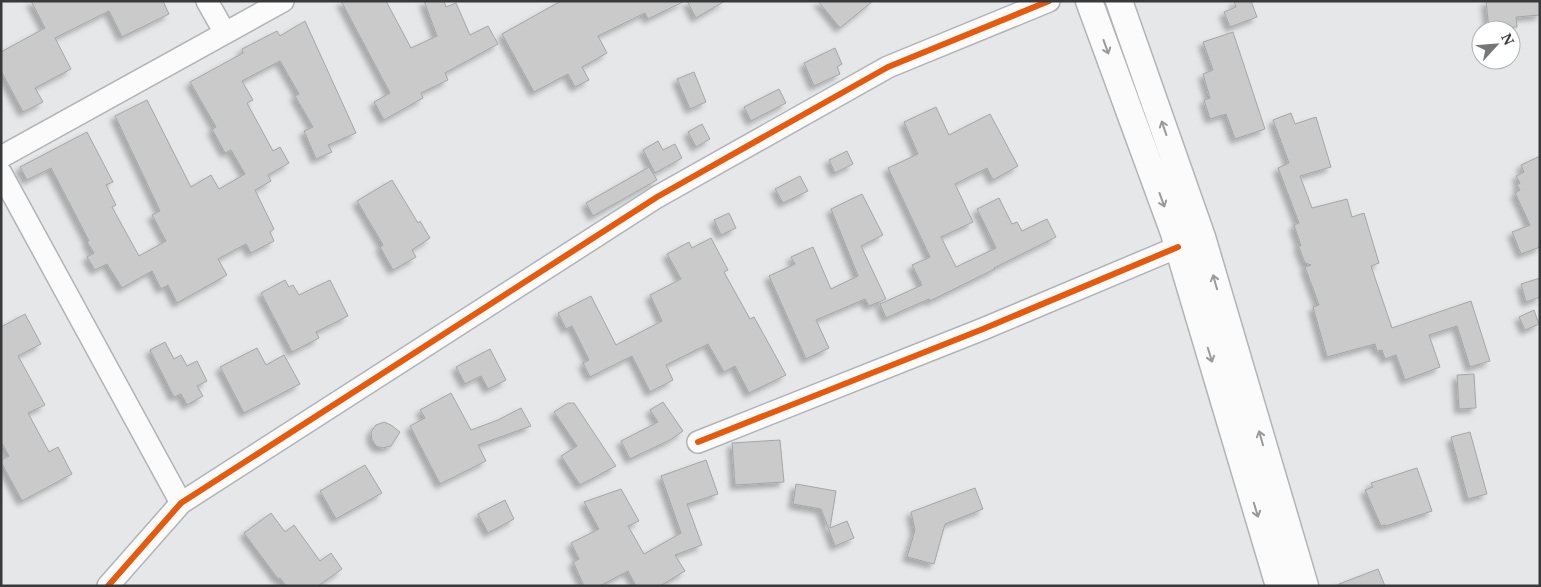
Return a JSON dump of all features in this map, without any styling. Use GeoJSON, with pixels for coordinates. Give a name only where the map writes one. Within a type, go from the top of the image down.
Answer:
{"type":"FeatureCollection","features":[{"type":"Feature","properties":{"kind":"main road"},"geometry":{"type":"LineString","coordinates":[[1089,1],[1178,247],[1279,586]]}},
{"type":"Feature","properties":{"kind":"main road"},"geometry":{"type":"LineString","coordinates":[[1119,1],[1202,237],[1305,586]]}},
{"type":"Feature","properties":{"kind":"street"},"geometry":{"type":"LineString","coordinates":[[207,1],[225,33]]}},
{"type":"Feature","properties":{"kind":"street"},"geometry":{"type":"LineString","coordinates":[[1,157],[283,1]]}},
{"type":"Feature","properties":{"kind":"street"},"geometry":{"type":"LineString","coordinates":[[108,586],[181,503],[657,197],[888,67],[1049,1]]}},
{"type":"Feature","properties":{"kind":"street"},"geometry":{"type":"LineString","coordinates":[[1,173],[181,503]]}},
{"type":"Feature","properties":{"kind":"street"},"geometry":{"type":"LineString","coordinates":[[698,442],[983,329],[1178,247]]}},
{"type":"Feature","properties":{"kind":"building"},"geometry":{"type":"Polygon","coordinates":[[[31,1],[163,1],[169,14],[122,37],[109,11],[55,38],[71,69],[35,88],[43,102],[23,112],[1,71],[1,52],[45,28],[31,1]]]}},
{"type":"Feature","properties":{"kind":"building"},"geometry":{"type":"Polygon","coordinates":[[[341,1],[386,1],[411,48],[437,36],[424,1],[444,1],[446,7],[456,3],[470,35],[488,26],[498,44],[445,73],[448,80],[421,93],[423,98],[384,120],[374,102],[390,93],[341,1]]]}},
{"type":"Feature","properties":{"kind":"building"},"geometry":{"type":"Polygon","coordinates":[[[561,1],[685,1],[648,19],[645,13],[598,36],[607,53],[582,67],[589,80],[575,87],[568,74],[534,92],[502,34],[561,1]]]}},
{"type":"Feature","properties":{"kind":"building"},"geometry":{"type":"Polygon","coordinates":[[[687,1],[725,1],[696,18],[687,1]]]}},
{"type":"Feature","properties":{"kind":"building"},"geometry":{"type":"Polygon","coordinates":[[[818,1],[873,1],[840,28],[818,1]]]}},
{"type":"Feature","properties":{"kind":"building"},"geometry":{"type":"Polygon","coordinates":[[[1234,1],[1251,1],[1257,17],[1230,27],[1224,12],[1236,7],[1234,1]]]}},
{"type":"Feature","properties":{"kind":"building"},"geometry":{"type":"Polygon","coordinates":[[[1486,1],[1540,1],[1540,15],[1516,17],[1516,20],[1488,20],[1486,1]]]}},
{"type":"Feature","properties":{"kind":"building"},"geometry":{"type":"Polygon","coordinates":[[[305,21],[356,133],[328,145],[332,152],[316,159],[304,131],[313,127],[295,96],[299,94],[280,61],[242,81],[253,100],[247,103],[273,151],[280,147],[289,163],[268,175],[271,181],[255,190],[274,229],[270,232],[274,241],[251,253],[246,244],[218,259],[227,275],[177,303],[168,285],[161,289],[152,271],[122,288],[107,264],[95,270],[87,257],[94,253],[87,242],[89,241],[51,168],[27,180],[20,167],[87,132],[113,182],[106,185],[116,205],[112,207],[139,256],[166,241],[152,215],[160,211],[115,116],[147,100],[191,187],[211,175],[219,189],[245,174],[231,150],[225,153],[212,129],[216,127],[190,82],[243,53],[242,49],[277,31],[280,36],[305,21]]]}},
{"type":"Feature","properties":{"kind":"building"},"geometry":{"type":"Polygon","coordinates":[[[1233,32],[1265,129],[1235,139],[1226,114],[1210,119],[1204,100],[1210,98],[1203,74],[1213,70],[1203,42],[1233,32]]]}},
{"type":"Feature","properties":{"kind":"building"},"geometry":{"type":"Polygon","coordinates":[[[835,48],[842,64],[837,67],[840,74],[814,86],[804,63],[835,48]]]}},
{"type":"Feature","properties":{"kind":"building"},"geometry":{"type":"Polygon","coordinates":[[[694,72],[706,102],[690,109],[677,79],[694,72]]]}},
{"type":"Feature","properties":{"kind":"building"},"geometry":{"type":"Polygon","coordinates":[[[779,89],[786,103],[751,121],[744,107],[779,89]]]}},
{"type":"Feature","properties":{"kind":"building"},"geometry":{"type":"Polygon","coordinates":[[[936,107],[949,135],[990,114],[1018,166],[993,180],[987,168],[955,184],[973,222],[941,237],[956,267],[996,248],[977,209],[999,198],[1012,224],[1017,222],[1022,231],[1047,219],[1056,237],[930,301],[929,299],[886,318],[880,304],[922,285],[912,265],[930,257],[888,168],[918,154],[904,122],[936,107]]]}},
{"type":"Feature","properties":{"kind":"building"},"geometry":{"type":"Polygon","coordinates":[[[1291,113],[1295,124],[1316,117],[1331,167],[1300,176],[1312,208],[1347,199],[1352,217],[1364,213],[1379,263],[1371,266],[1392,328],[1471,301],[1490,361],[1470,367],[1457,326],[1429,335],[1440,367],[1405,380],[1396,355],[1385,359],[1382,350],[1377,351],[1375,344],[1327,357],[1313,307],[1319,305],[1305,267],[1311,265],[1305,263],[1298,245],[1301,246],[1294,225],[1299,223],[1278,168],[1289,163],[1273,120],[1291,113]]]}},
{"type":"Feature","properties":{"kind":"building"},"geometry":{"type":"Polygon","coordinates":[[[702,124],[710,139],[696,147],[688,132],[702,124]]]}},
{"type":"Feature","properties":{"kind":"building"},"geometry":{"type":"Polygon","coordinates":[[[658,141],[663,150],[675,144],[682,158],[655,173],[643,150],[658,141]]]}},
{"type":"Feature","properties":{"kind":"building"},"geometry":{"type":"Polygon","coordinates":[[[847,151],[853,164],[835,173],[829,160],[847,151]]]}},
{"type":"Feature","properties":{"kind":"building"},"geometry":{"type":"Polygon","coordinates":[[[1540,156],[1540,247],[1521,254],[1512,232],[1530,225],[1515,193],[1520,190],[1517,185],[1520,183],[1516,176],[1524,172],[1521,165],[1540,156]]]}},
{"type":"Feature","properties":{"kind":"building"},"geometry":{"type":"Polygon","coordinates":[[[649,167],[657,180],[593,216],[586,203],[649,167]]]}},
{"type":"Feature","properties":{"kind":"building"},"geometry":{"type":"Polygon","coordinates":[[[800,176],[808,191],[783,203],[775,189],[800,176]]]}},
{"type":"Feature","properties":{"kind":"building"},"geometry":{"type":"Polygon","coordinates":[[[392,180],[418,223],[420,221],[430,238],[412,250],[416,257],[393,270],[380,247],[383,245],[357,201],[392,180]]]}},
{"type":"Feature","properties":{"kind":"building"},"geometry":{"type":"Polygon","coordinates":[[[862,194],[883,235],[861,246],[886,299],[869,306],[865,299],[816,320],[829,348],[806,359],[769,276],[795,264],[791,257],[813,247],[831,289],[858,276],[831,209],[862,194]]]}},
{"type":"Feature","properties":{"kind":"building"},"geometry":{"type":"Polygon","coordinates":[[[729,213],[736,228],[721,235],[714,220],[729,213]]]}},
{"type":"Feature","properties":{"kind":"building"},"geometry":{"type":"Polygon","coordinates":[[[711,238],[728,270],[724,272],[750,319],[754,317],[786,375],[749,393],[735,366],[724,372],[708,344],[666,365],[673,380],[650,392],[632,356],[590,377],[583,363],[589,360],[572,326],[566,329],[558,313],[591,296],[616,345],[662,321],[650,295],[681,279],[667,254],[689,242],[692,248],[711,238]]]}},
{"type":"Feature","properties":{"kind":"building"},"geometry":{"type":"Polygon","coordinates":[[[1540,278],[1540,297],[1526,302],[1521,284],[1540,278]]]}},
{"type":"Feature","properties":{"kind":"building"},"geometry":{"type":"Polygon","coordinates":[[[285,280],[289,287],[293,285],[299,295],[330,280],[348,316],[316,332],[319,338],[292,352],[261,293],[285,280]]]}},
{"type":"Feature","properties":{"kind":"building"},"geometry":{"type":"Polygon","coordinates":[[[1534,310],[1539,324],[1525,330],[1519,317],[1534,310]]]}},
{"type":"Feature","properties":{"kind":"building"},"geometry":{"type":"Polygon","coordinates":[[[25,314],[41,344],[18,356],[45,405],[28,413],[49,452],[58,447],[72,474],[22,501],[1,462],[1,460],[9,456],[1,442],[1,327],[25,314]]]}},
{"type":"Feature","properties":{"kind":"building"},"geometry":{"type":"Polygon","coordinates":[[[165,342],[174,359],[181,355],[187,366],[197,361],[207,381],[197,386],[203,396],[187,405],[181,394],[174,397],[150,350],[165,342]]]}},
{"type":"Feature","properties":{"kind":"building"},"geometry":{"type":"Polygon","coordinates":[[[257,348],[266,365],[284,355],[300,384],[244,413],[220,367],[257,348]]]}},
{"type":"Feature","properties":{"kind":"building"},"geometry":{"type":"Polygon","coordinates":[[[490,349],[506,380],[488,389],[481,376],[465,384],[456,367],[490,349]]]}},
{"type":"Feature","properties":{"kind":"building"},"geometry":{"type":"Polygon","coordinates":[[[1474,374],[1476,408],[1459,409],[1457,375],[1474,374]]]}},
{"type":"Feature","properties":{"kind":"building"},"geometry":{"type":"Polygon","coordinates":[[[451,393],[471,430],[498,420],[521,408],[531,426],[478,445],[486,461],[440,484],[410,426],[425,418],[420,410],[451,393]]]}},
{"type":"Feature","properties":{"kind":"building"},"geometry":{"type":"Polygon","coordinates":[[[663,402],[683,431],[670,440],[630,459],[621,441],[658,422],[650,410],[663,402]]]}},
{"type":"Feature","properties":{"kind":"building"},"geometry":{"type":"Polygon","coordinates":[[[568,403],[574,403],[616,466],[580,485],[561,456],[577,446],[554,412],[568,403]]]}},
{"type":"Feature","properties":{"kind":"building"},"geometry":{"type":"Polygon","coordinates":[[[384,422],[400,432],[391,446],[382,448],[376,446],[372,440],[371,432],[376,425],[384,422]]]}},
{"type":"Feature","properties":{"kind":"building"},"geometry":{"type":"Polygon","coordinates":[[[1470,432],[1487,494],[1468,499],[1451,437],[1470,432]]]}},
{"type":"Feature","properties":{"kind":"building"},"geometry":{"type":"Polygon","coordinates":[[[780,440],[784,482],[735,485],[732,443],[780,440]]]}},
{"type":"Feature","properties":{"kind":"building"},"geometry":{"type":"Polygon","coordinates":[[[706,460],[718,494],[687,504],[702,545],[675,555],[685,571],[660,586],[636,586],[628,571],[600,586],[584,586],[573,562],[579,559],[571,543],[599,529],[584,502],[621,489],[639,521],[628,526],[644,554],[681,533],[661,476],[706,460]]]}},
{"type":"Feature","properties":{"kind":"building"},"geometry":{"type":"Polygon","coordinates":[[[365,465],[382,493],[336,519],[320,491],[365,465]]]}},
{"type":"Feature","properties":{"kind":"building"},"geometry":{"type":"Polygon","coordinates":[[[1417,468],[1432,511],[1381,526],[1365,490],[1373,487],[1371,483],[1417,468]]]}},
{"type":"Feature","properties":{"kind":"building"},"geometry":{"type":"Polygon","coordinates":[[[796,484],[836,491],[830,528],[847,521],[854,538],[835,546],[821,509],[793,504],[796,484]]]}},
{"type":"Feature","properties":{"kind":"building"},"geometry":{"type":"Polygon","coordinates":[[[975,488],[983,509],[945,524],[934,564],[907,557],[915,530],[911,512],[975,488]]]}},
{"type":"Feature","properties":{"kind":"building"},"geometry":{"type":"Polygon","coordinates":[[[505,500],[514,519],[488,533],[478,514],[505,500]]]}},
{"type":"Feature","properties":{"kind":"building"},"geometry":{"type":"Polygon","coordinates":[[[271,513],[285,532],[294,525],[320,561],[331,553],[342,569],[318,586],[286,586],[280,578],[278,579],[244,533],[271,513]]]}},
{"type":"Feature","properties":{"kind":"building"},"geometry":{"type":"Polygon","coordinates":[[[1378,569],[1385,586],[1339,586],[1339,584],[1378,569]]]}},
{"type":"Feature","properties":{"kind":"cycle path"},"geometry":{"type":"LineString","coordinates":[[108,586],[181,503],[657,197],[888,67],[1049,1]]}},
{"type":"Feature","properties":{"kind":"cycle path"},"geometry":{"type":"LineString","coordinates":[[698,442],[983,329],[1178,247]]}}]}
